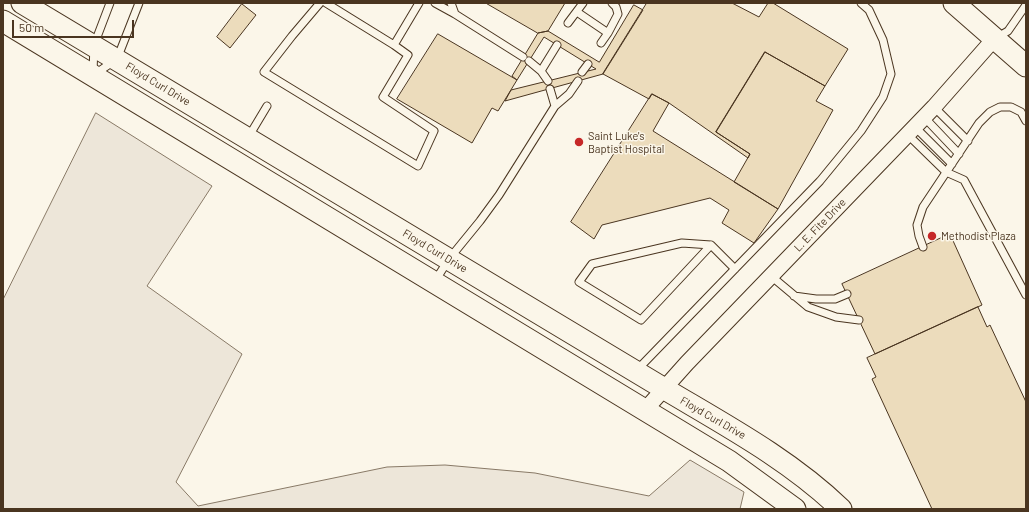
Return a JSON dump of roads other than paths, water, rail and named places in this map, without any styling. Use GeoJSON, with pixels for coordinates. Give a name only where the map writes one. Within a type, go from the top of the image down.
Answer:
{"type":"FeatureCollection","features":[{"type":"Feature","properties":{"kind":"street","name":"Floyd Curl Drive"},"geometry":{"type":"LineString","coordinates":[[22,3],[635,372],[747,437],[802,474],[835,507]]}},
{"type":"Feature","properties":{"kind":"street"},"geometry":{"type":"LineString","coordinates":[[954,3],[1026,66]]}},
{"type":"Feature","properties":{"kind":"street"},"geometry":{"type":"LineString","coordinates":[[3,21],[729,461],[795,509]]}},
{"type":"Feature","properties":{"kind":"street","name":"L. E. Fite Drive"},"geometry":{"type":"LineString","coordinates":[[644,410],[663,388],[920,121],[994,39]]}},
{"type":"Feature","properties":{"kind":"lane"},"geometry":{"type":"LineString","coordinates":[[93,76],[94,45],[110,3]]}},
{"type":"Feature","properties":{"kind":"lane"},"geometry":{"type":"LineString","coordinates":[[93,76],[117,59],[139,3]]}},
{"type":"Feature","properties":{"kind":"lane"},"geometry":{"type":"LineString","coordinates":[[320,3],[264,72],[418,166],[434,131],[384,97],[408,55],[326,3]]}},
{"type":"Feature","properties":{"kind":"lane"},"geometry":{"type":"LineString","coordinates":[[394,45],[419,3]]}},
{"type":"Feature","properties":{"kind":"lane"},"geometry":{"type":"LineString","coordinates":[[434,3],[455,14],[526,59],[541,71],[548,81]]}},
{"type":"Feature","properties":{"kind":"lane"},"geometry":{"type":"LineString","coordinates":[[451,3],[455,14]]}},
{"type":"Feature","properties":{"kind":"lane"},"geometry":{"type":"LineString","coordinates":[[568,23],[583,3]]}},
{"type":"Feature","properties":{"kind":"lane"},"geometry":{"type":"LineString","coordinates":[[601,43],[618,14],[616,7],[612,3]]}},
{"type":"Feature","properties":{"kind":"lane"},"geometry":{"type":"LineString","coordinates":[[635,372],[820,181],[861,131],[883,97],[891,74],[883,40],[869,10],[861,3]]}},
{"type":"Feature","properties":{"kind":"lane"},"geometry":{"type":"LineString","coordinates":[[994,39],[1008,31],[1026,5]]}},
{"type":"Feature","properties":{"kind":"lane"},"geometry":{"type":"LineString","coordinates":[[577,12],[608,33]]}},
{"type":"Feature","properties":{"kind":"lane"},"geometry":{"type":"LineString","coordinates":[[541,71],[557,45]]}},
{"type":"Feature","properties":{"kind":"lane"},"geometry":{"type":"LineString","coordinates":[[582,72],[588,64]]}},
{"type":"Feature","properties":{"kind":"lane"},"geometry":{"type":"LineString","coordinates":[[434,282],[449,259],[499,195],[555,106],[569,94],[578,81]]}},
{"type":"Feature","properties":{"kind":"lane"},"geometry":{"type":"LineString","coordinates":[[550,88],[555,106]]}},
{"type":"Feature","properties":{"kind":"lane"},"geometry":{"type":"LineString","coordinates":[[248,138],[267,106]]}},
{"type":"Feature","properties":{"kind":"lane"},"geometry":{"type":"LineString","coordinates":[[923,247],[917,225],[923,207],[979,123],[990,112],[1000,107],[1011,107],[1021,112],[1026,121]]}},
{"type":"Feature","properties":{"kind":"lane"},"geometry":{"type":"LineString","coordinates":[[920,121],[968,141]]}},
{"type":"Feature","properties":{"kind":"lane"},"geometry":{"type":"LineString","coordinates":[[920,121],[959,154]]}},
{"type":"Feature","properties":{"kind":"lane"},"geometry":{"type":"LineString","coordinates":[[920,121],[952,164]]}},
{"type":"Feature","properties":{"kind":"lane"},"geometry":{"type":"LineString","coordinates":[[920,121],[946,172],[964,180],[1026,295]]}},
{"type":"Feature","properties":{"kind":"lane"},"geometry":{"type":"LineString","coordinates":[[711,244],[641,320],[579,282],[592,264],[682,242],[711,244],[735,269]]}},
{"type":"Feature","properties":{"kind":"lane"},"geometry":{"type":"LineString","coordinates":[[771,276],[808,307],[836,317],[859,320]]}},
{"type":"Feature","properties":{"kind":"lane"},"geometry":{"type":"LineString","coordinates":[[794,296],[816,299],[835,299],[847,294]]}},
{"type":"Feature","properties":{"kind":"place","name":"Saint Luke's Baptist Hospital"},"geometry":{"type":"Point","coordinates":[579,142]}},
{"type":"Feature","properties":{"kind":"place","name":"Methodist Plaza"},"geometry":{"type":"Point","coordinates":[932,236]}}]}
